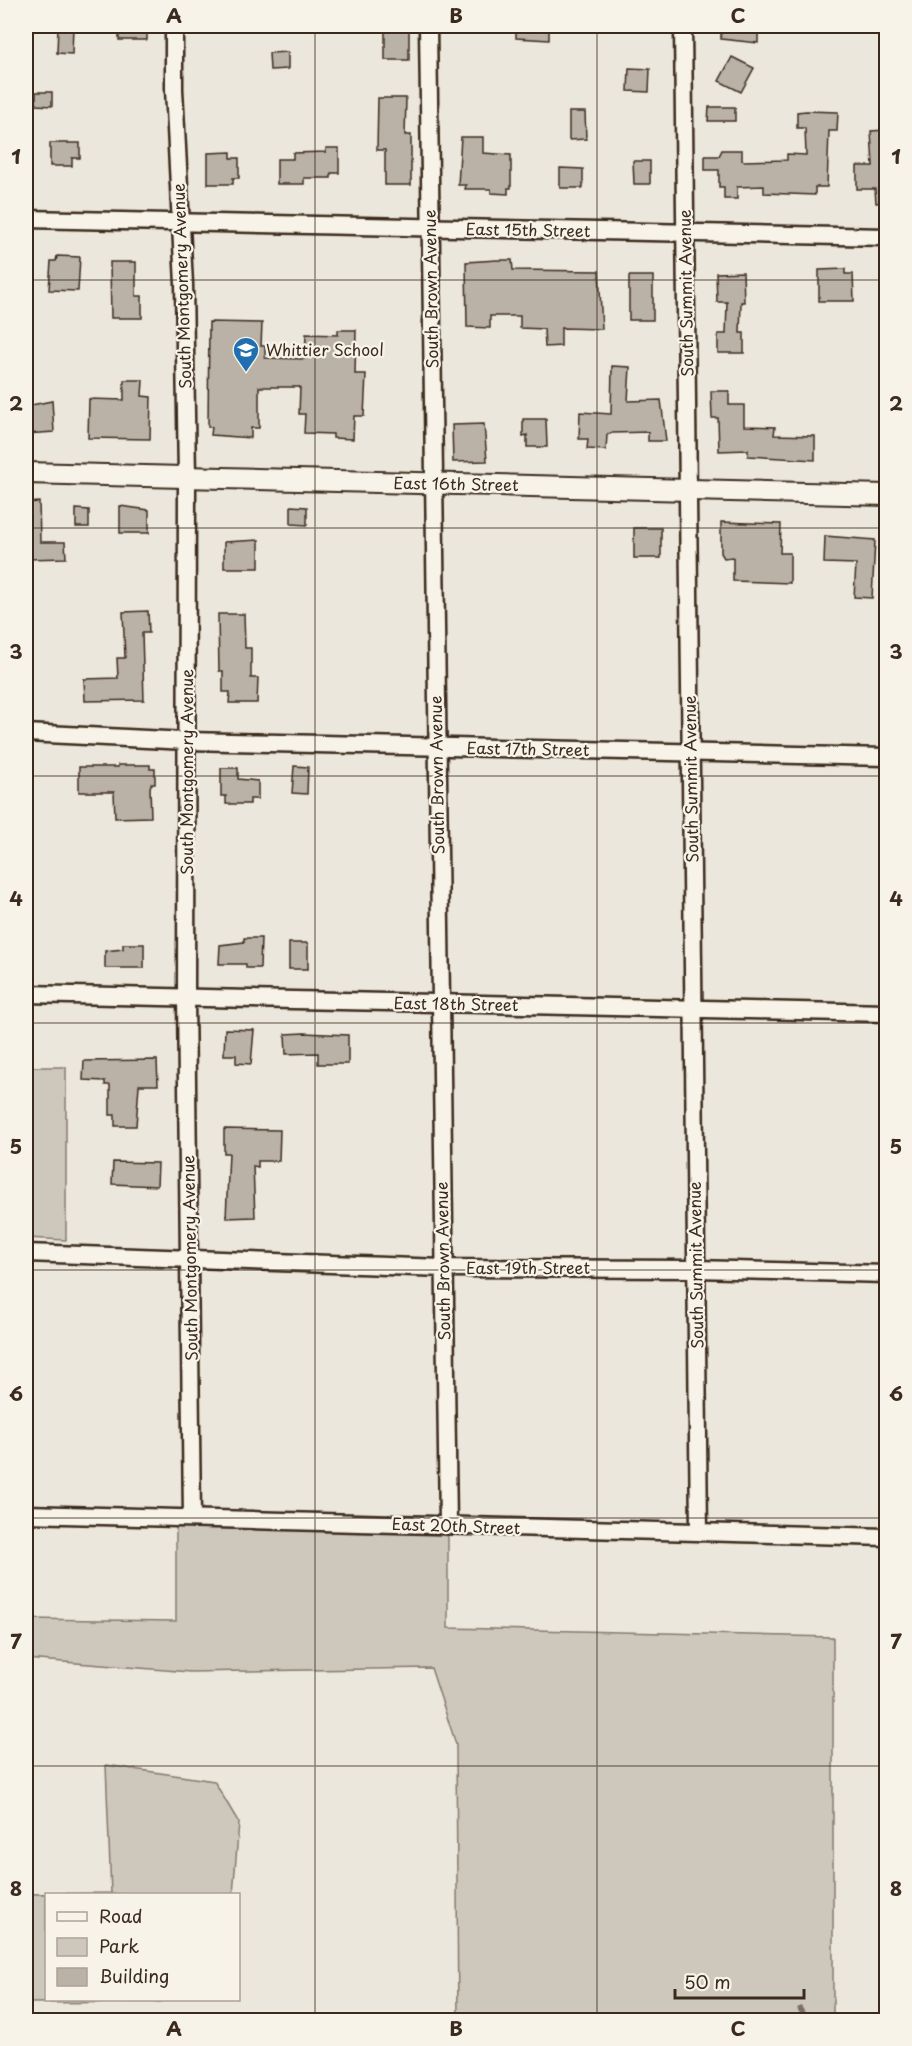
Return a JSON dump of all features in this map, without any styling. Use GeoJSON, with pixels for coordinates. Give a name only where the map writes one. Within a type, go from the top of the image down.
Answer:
{"type":"FeatureCollection","features":[{"type":"Feature","properties":{"kind":"street","name":"South Montgomery Avenue"},"geometry":{"type":"LineString","coordinates":[[174,26],[186,478],[188,741],[186,997],[191,1260],[192,1518]]}},
{"type":"Feature","properties":{"kind":"street","name":"South Brown Avenue"},"geometry":{"type":"LineString","coordinates":[[428,26],[439,1003],[448,1525]]}},
{"type":"Feature","properties":{"kind":"street","name":"South Summit Avenue"},"geometry":{"type":"LineString","coordinates":[[683,26],[699,1532]]}},
{"type":"Feature","properties":{"kind":"street","name":"East 15th Street"},"geometry":{"type":"LineString","coordinates":[[26,219],[886,237]]}},
{"type":"Feature","properties":{"kind":"street","name":"East 16th Street"},"geometry":{"type":"LineString","coordinates":[[26,473],[886,495]]}},
{"type":"Feature","properties":{"kind":"street","name":"East 17th Street"},"geometry":{"type":"LineString","coordinates":[[26,734],[188,741],[886,757]]}},
{"type":"Feature","properties":{"kind":"street","name":"East 18th Street"},"geometry":{"type":"LineString","coordinates":[[26,994],[886,1013]]}},
{"type":"Feature","properties":{"kind":"street","name":"East 19th Street"},"geometry":{"type":"LineString","coordinates":[[26,1253],[443,1268],[696,1269],[886,1274]]}},
{"type":"Feature","properties":{"kind":"street","name":"East 20th Street"},"geometry":{"type":"LineString","coordinates":[[26,1514],[886,1538]]}},
{"type":"Feature","properties":{"kind":"green space"},"geometry":{"type":"Polygon","coordinates":[[[26,1067],[66,1067],[66,1240],[26,1238],[26,1067]]]}},
{"type":"Feature","properties":{"kind":"green space"},"geometry":{"type":"Polygon","coordinates":[[[176,1520],[445,1530],[448,1538],[448,1628],[833,1637],[833,2020],[458,2020],[456,1744],[431,1668],[190,1672],[26,1659],[26,1619],[176,1621],[176,1520]]]}},
{"type":"Feature","properties":{"kind":"green space"},"geometry":{"type":"Polygon","coordinates":[[[106,1765],[214,1781],[239,1823],[233,1893],[111,1893],[106,1765]]]}},
{"type":"Feature","properties":{"kind":"green space"},"geometry":{"type":"Polygon","coordinates":[[[26,1894],[45,1894],[45,2001],[162,2001],[26,2003],[26,1894]]]}},
{"type":"Feature","properties":{"kind":"building"},"geometry":{"type":"Polygon","coordinates":[[[58,26],[73,26],[72,54],[57,53],[58,26]]]}},
{"type":"Feature","properties":{"kind":"building"},"geometry":{"type":"Polygon","coordinates":[[[119,26],[147,26],[147,40],[119,40],[119,26]]]}},
{"type":"Feature","properties":{"kind":"building"},"geometry":{"type":"Polygon","coordinates":[[[385,26],[409,26],[409,60],[385,60],[385,26]]]}},
{"type":"Feature","properties":{"kind":"building"},"geometry":{"type":"Polygon","coordinates":[[[516,26],[549,26],[549,40],[516,38],[516,26]]]}},
{"type":"Feature","properties":{"kind":"building"},"geometry":{"type":"Polygon","coordinates":[[[721,26],[758,26],[758,43],[721,39],[721,26]]]}},
{"type":"Feature","properties":{"kind":"building"},"geometry":{"type":"Polygon","coordinates":[[[288,52],[288,69],[270,70],[269,53],[288,52]]]}},
{"type":"Feature","properties":{"kind":"building"},"geometry":{"type":"Polygon","coordinates":[[[732,57],[754,68],[741,92],[719,81],[732,57]]]}},
{"type":"Feature","properties":{"kind":"building"},"geometry":{"type":"Polygon","coordinates":[[[629,68],[650,69],[649,92],[628,91],[629,68]]]}},
{"type":"Feature","properties":{"kind":"building"},"geometry":{"type":"Polygon","coordinates":[[[36,92],[52,92],[52,106],[36,105],[36,92]]]}},
{"type":"Feature","properties":{"kind":"building"},"geometry":{"type":"Polygon","coordinates":[[[378,98],[406,98],[405,135],[411,135],[411,185],[385,185],[385,150],[377,150],[378,98]]]}},
{"type":"Feature","properties":{"kind":"building"},"geometry":{"type":"Polygon","coordinates":[[[709,107],[735,107],[735,121],[708,121],[709,107]]]}},
{"type":"Feature","properties":{"kind":"building"},"geometry":{"type":"Polygon","coordinates":[[[569,112],[585,112],[586,139],[569,140],[569,112]]]}},
{"type":"Feature","properties":{"kind":"building"},"geometry":{"type":"Polygon","coordinates":[[[797,112],[838,112],[837,131],[829,131],[827,187],[815,187],[815,195],[764,193],[764,186],[737,187],[737,199],[724,199],[724,187],[719,187],[719,170],[705,170],[705,156],[719,156],[722,150],[742,150],[744,161],[787,160],[787,154],[806,155],[805,128],[797,128],[797,112]]]}},
{"type":"Feature","properties":{"kind":"building"},"geometry":{"type":"Polygon","coordinates":[[[886,130],[886,202],[876,203],[875,189],[857,189],[857,166],[873,166],[871,131],[886,130]]]}},
{"type":"Feature","properties":{"kind":"building"},"geometry":{"type":"Polygon","coordinates":[[[461,137],[483,137],[483,153],[511,155],[511,188],[508,188],[508,194],[491,193],[491,189],[465,189],[466,185],[458,185],[461,137]]]}},
{"type":"Feature","properties":{"kind":"building"},"geometry":{"type":"Polygon","coordinates":[[[50,143],[80,143],[80,158],[72,158],[72,166],[50,166],[50,143]]]}},
{"type":"Feature","properties":{"kind":"building"},"geometry":{"type":"Polygon","coordinates":[[[326,148],[339,148],[339,173],[331,173],[331,178],[304,178],[304,184],[277,184],[277,159],[293,159],[293,153],[326,152],[326,148]]]}},
{"type":"Feature","properties":{"kind":"building"},"geometry":{"type":"Polygon","coordinates":[[[231,152],[231,158],[239,158],[239,178],[233,178],[233,184],[208,184],[208,153],[231,152]]]}},
{"type":"Feature","properties":{"kind":"building"},"geometry":{"type":"Polygon","coordinates":[[[633,161],[650,161],[650,184],[634,184],[633,161]]]}},
{"type":"Feature","properties":{"kind":"building"},"geometry":{"type":"Polygon","coordinates":[[[560,168],[583,169],[583,188],[560,188],[560,168]]]}},
{"type":"Feature","properties":{"kind":"building"},"geometry":{"type":"Polygon","coordinates":[[[57,256],[80,257],[78,291],[49,290],[51,261],[56,261],[57,256]]]}},
{"type":"Feature","properties":{"kind":"building"},"geometry":{"type":"Polygon","coordinates":[[[512,260],[513,270],[599,271],[602,329],[561,328],[561,346],[545,347],[544,329],[520,328],[520,316],[490,316],[490,328],[467,327],[466,262],[512,260]]]}},
{"type":"Feature","properties":{"kind":"building"},"geometry":{"type":"Polygon","coordinates":[[[110,262],[136,262],[136,296],[142,296],[142,318],[111,318],[110,262]]]}},
{"type":"Feature","properties":{"kind":"building"},"geometry":{"type":"Polygon","coordinates":[[[845,269],[845,274],[853,274],[854,301],[819,301],[819,270],[845,269]]]}},
{"type":"Feature","properties":{"kind":"building"},"geometry":{"type":"Polygon","coordinates":[[[743,272],[744,302],[741,302],[740,333],[744,333],[744,353],[718,353],[718,334],[726,334],[727,302],[717,302],[716,273],[743,272]]]}},
{"type":"Feature","properties":{"kind":"building"},"geometry":{"type":"Polygon","coordinates":[[[629,276],[653,276],[653,320],[629,320],[629,276]]]}},
{"type":"Feature","properties":{"kind":"building"},"geometry":{"type":"Polygon","coordinates":[[[209,322],[262,323],[261,346],[265,346],[265,358],[305,359],[306,334],[338,335],[338,330],[356,330],[355,374],[366,374],[364,416],[354,416],[353,439],[333,438],[333,434],[304,433],[305,414],[299,414],[300,387],[259,387],[259,428],[251,428],[251,438],[211,435],[212,427],[208,427],[209,322]]]}},
{"type":"Feature","properties":{"kind":"building"},"geometry":{"type":"Polygon","coordinates":[[[612,366],[630,367],[628,401],[661,400],[666,441],[648,441],[648,432],[612,433],[607,435],[606,450],[587,449],[588,439],[579,439],[580,412],[611,414],[612,366]]]}},
{"type":"Feature","properties":{"kind":"building"},"geometry":{"type":"Polygon","coordinates":[[[124,380],[143,380],[142,396],[151,397],[150,439],[88,438],[89,399],[124,400],[124,380]]]}},
{"type":"Feature","properties":{"kind":"building"},"geometry":{"type":"Polygon","coordinates":[[[711,391],[729,391],[729,405],[744,405],[744,426],[775,427],[774,435],[815,436],[815,460],[748,456],[748,450],[719,451],[718,418],[712,418],[711,391]]]}},
{"type":"Feature","properties":{"kind":"building"},"geometry":{"type":"Polygon","coordinates":[[[52,401],[54,432],[26,434],[26,406],[52,401]]]}},
{"type":"Feature","properties":{"kind":"building"},"geometry":{"type":"Polygon","coordinates":[[[523,419],[546,419],[547,447],[527,447],[527,435],[523,436],[523,419]]]}},
{"type":"Feature","properties":{"kind":"building"},"geometry":{"type":"Polygon","coordinates":[[[484,424],[487,461],[453,462],[452,425],[484,424]]]}},
{"type":"Feature","properties":{"kind":"building"},"geometry":{"type":"Polygon","coordinates":[[[39,502],[40,542],[65,542],[66,558],[26,559],[26,503],[39,502]]]}},
{"type":"Feature","properties":{"kind":"building"},"geometry":{"type":"Polygon","coordinates":[[[120,506],[149,510],[149,533],[120,533],[120,506]]]}},
{"type":"Feature","properties":{"kind":"building"},"geometry":{"type":"Polygon","coordinates":[[[291,506],[307,507],[307,525],[291,524],[291,506]]]}},
{"type":"Feature","properties":{"kind":"building"},"geometry":{"type":"Polygon","coordinates":[[[76,509],[89,510],[89,527],[76,527],[76,509]]]}},
{"type":"Feature","properties":{"kind":"building"},"geometry":{"type":"Polygon","coordinates":[[[721,522],[781,524],[780,553],[790,553],[790,583],[733,581],[733,557],[724,558],[721,553],[721,522]]]}},
{"type":"Feature","properties":{"kind":"building"},"geometry":{"type":"Polygon","coordinates":[[[634,528],[661,528],[661,558],[634,558],[634,528]]]}},
{"type":"Feature","properties":{"kind":"building"},"geometry":{"type":"Polygon","coordinates":[[[825,536],[875,540],[872,598],[854,597],[856,564],[824,563],[825,536]]]}},
{"type":"Feature","properties":{"kind":"building"},"geometry":{"type":"Polygon","coordinates":[[[259,540],[259,568],[224,568],[224,542],[259,540]]]}},
{"type":"Feature","properties":{"kind":"building"},"geometry":{"type":"Polygon","coordinates":[[[148,611],[149,633],[142,633],[144,700],[85,701],[84,679],[118,678],[117,658],[125,658],[123,612],[148,611]]]}},
{"type":"Feature","properties":{"kind":"building"},"geometry":{"type":"Polygon","coordinates":[[[218,614],[244,614],[245,648],[251,648],[251,678],[258,678],[257,703],[229,703],[230,692],[223,692],[223,671],[219,671],[218,614]]]}},
{"type":"Feature","properties":{"kind":"building"},"geometry":{"type":"Polygon","coordinates":[[[118,765],[150,765],[150,769],[155,769],[155,784],[151,784],[150,788],[151,817],[115,818],[114,792],[79,792],[79,767],[118,767],[118,765]]]}},
{"type":"Feature","properties":{"kind":"building"},"geometry":{"type":"Polygon","coordinates":[[[294,766],[308,767],[307,794],[292,793],[294,766]]]}},
{"type":"Feature","properties":{"kind":"building"},"geometry":{"type":"Polygon","coordinates":[[[221,768],[238,768],[238,779],[258,781],[258,799],[250,799],[250,804],[226,804],[226,796],[221,796],[221,768]]]}},
{"type":"Feature","properties":{"kind":"building"},"geometry":{"type":"Polygon","coordinates":[[[244,938],[261,938],[260,968],[246,968],[246,964],[219,964],[220,945],[244,942],[244,938]]]}},
{"type":"Feature","properties":{"kind":"building"},"geometry":{"type":"Polygon","coordinates":[[[289,943],[308,943],[308,969],[289,969],[289,943]]]}},
{"type":"Feature","properties":{"kind":"building"},"geometry":{"type":"Polygon","coordinates":[[[123,944],[144,944],[144,968],[105,968],[105,951],[123,949],[123,944]]]}},
{"type":"Feature","properties":{"kind":"building"},"geometry":{"type":"Polygon","coordinates":[[[225,1029],[254,1030],[251,1064],[236,1063],[236,1055],[224,1055],[225,1029]]]}},
{"type":"Feature","properties":{"kind":"building"},"geometry":{"type":"Polygon","coordinates":[[[285,1034],[348,1035],[348,1064],[318,1064],[318,1053],[286,1054],[285,1034]]]}},
{"type":"Feature","properties":{"kind":"building"},"geometry":{"type":"Polygon","coordinates":[[[157,1060],[158,1085],[139,1085],[136,1126],[115,1126],[115,1115],[110,1115],[110,1085],[105,1085],[105,1081],[83,1080],[84,1061],[157,1060]]]}},
{"type":"Feature","properties":{"kind":"building"},"geometry":{"type":"Polygon","coordinates":[[[224,1129],[280,1130],[279,1161],[258,1161],[258,1167],[253,1166],[255,1217],[226,1218],[229,1153],[224,1153],[224,1129]]]}},
{"type":"Feature","properties":{"kind":"building"},"geometry":{"type":"Polygon","coordinates":[[[113,1162],[158,1163],[157,1186],[112,1184],[113,1162]]]}},
{"type":"Feature","properties":{"kind":"waterway"},"geometry":{"type":"LineString","coordinates":[[800,2009],[807,2020]]}},
{"type":"Feature","properties":{"kind":"place","name":"Whittier School"},"geometry":{"type":"Point","coordinates":[246,373]}}]}
